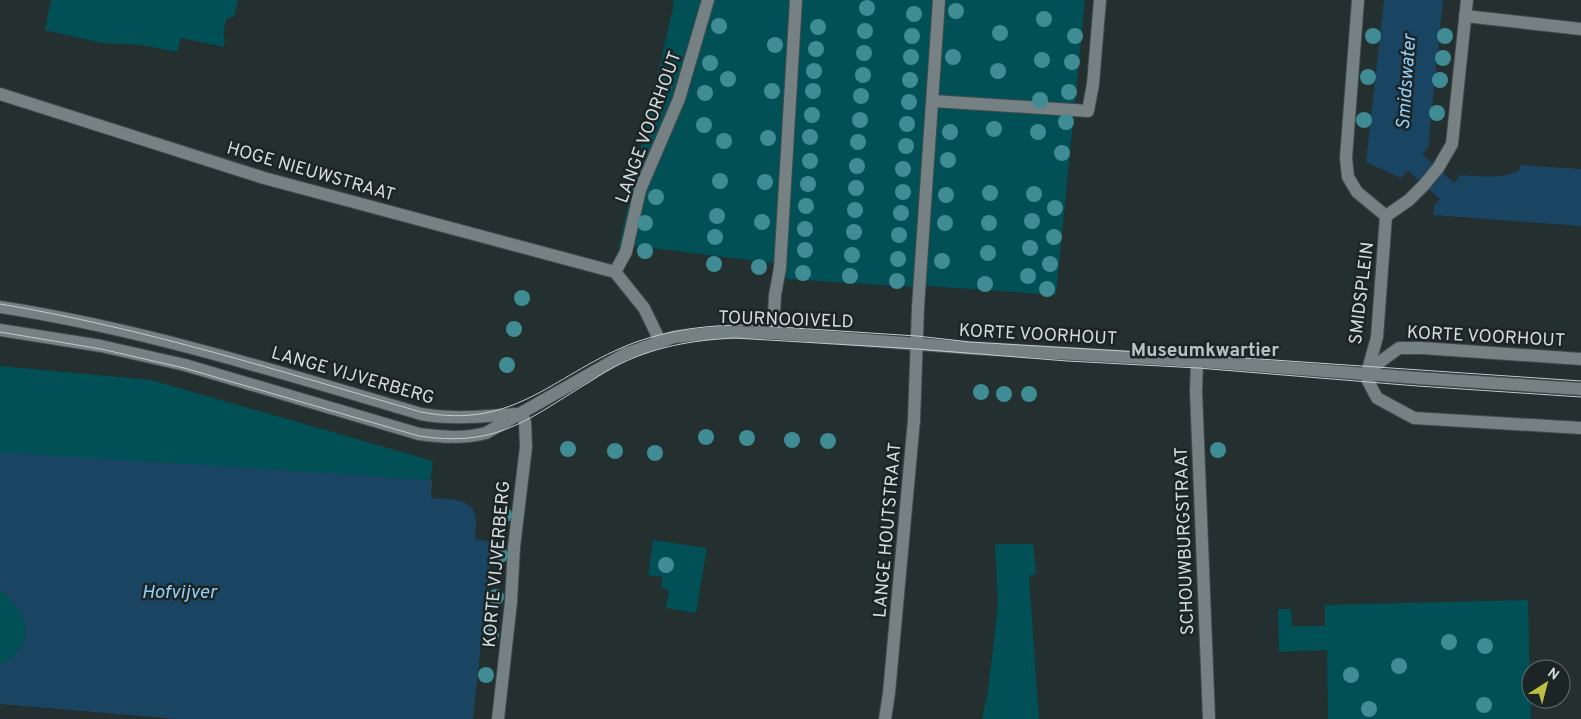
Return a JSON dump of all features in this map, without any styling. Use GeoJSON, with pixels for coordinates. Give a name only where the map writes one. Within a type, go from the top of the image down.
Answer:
{"type":"FeatureCollection","features":[{"type":"Feature","properties":{"kind":"street","name":"LANGE VOORHOUT"},"geometry":{"type":"LineString","coordinates":[[615,272],[626,252],[640,190],[679,99],[708,0]]}},
{"type":"Feature","properties":{"kind":"street"},"geometry":{"type":"LineString","coordinates":[[774,333],[776,295],[780,268],[796,0]]}},
{"type":"Feature","properties":{"kind":"street"},"geometry":{"type":"LineString","coordinates":[[917,343],[939,0]]}},
{"type":"Feature","properties":{"kind":"street"},"geometry":{"type":"LineString","coordinates":[[933,101],[1088,110],[1093,84],[1100,0]]}},
{"type":"Feature","properties":{"kind":"street"},"geometry":{"type":"LineString","coordinates":[[1358,0],[1346,158],[1348,178],[1357,192],[1386,216],[1410,200],[1424,185],[1438,168],[1452,144],[1467,0]]}},
{"type":"Feature","properties":{"kind":"street"},"geometry":{"type":"LineString","coordinates":[[1465,16],[1581,29]]}},
{"type":"Feature","properties":{"kind":"street","name":"HOGE NIEUWSTRAAT"},"geometry":{"type":"LineString","coordinates":[[0,94],[264,178],[615,272]]}},
{"type":"Feature","properties":{"kind":"street","name":"SMIDSPLEIN"},"geometry":{"type":"LineString","coordinates":[[1367,374],[1377,337],[1386,216]]}},
{"type":"Feature","properties":{"kind":"street"},"geometry":{"type":"LineString","coordinates":[[615,272],[644,308],[660,341]]}},
{"type":"Feature","properties":{"kind":"street","name":"LANGE VIJVERBERG"},"geometry":{"type":"LineString","coordinates":[[0,307],[35,312],[142,335],[252,364],[439,418],[522,414]]}},
{"type":"Feature","properties":{"kind":"street","name":"LANGE VIJVERBERG"},"geometry":{"type":"LineString","coordinates":[[0,330],[101,346],[185,365],[419,434],[436,437],[472,437],[486,433],[522,414]]}},
{"type":"Feature","properties":{"kind":"street","name":"TOURNOOIVELD"},"geometry":{"type":"LineString","coordinates":[[522,414],[573,382],[625,354],[674,337],[724,332],[774,333],[917,343]]}},
{"type":"Feature","properties":{"kind":"street","name":"KORTE VOORHOUT"},"geometry":{"type":"LineString","coordinates":[[917,343],[1581,389]]}},
{"type":"Feature","properties":{"kind":"street","name":"LANGE HOUTSTRAAT"},"geometry":{"type":"LineString","coordinates":[[884,719],[889,693],[914,420],[917,343]]}},
{"type":"Feature","properties":{"kind":"street","name":"KORTE VOORHOUT"},"geometry":{"type":"LineString","coordinates":[[1367,374],[1373,367],[1399,348],[1581,359]]}},
{"type":"Feature","properties":{"kind":"street","name":"SCHOUWBURGSTRAAT"},"geometry":{"type":"LineString","coordinates":[[1197,361],[1196,391],[1209,719]]}},
{"type":"Feature","properties":{"kind":"street"},"geometry":{"type":"LineString","coordinates":[[1367,374],[1368,381],[1377,398],[1414,418],[1581,428]]}},
{"type":"Feature","properties":{"kind":"street","name":"KORTE VIJVERBERG"},"geometry":{"type":"LineString","coordinates":[[498,719],[512,602],[514,547],[526,447],[525,422],[522,414]]}},
{"type":"Feature","properties":{"kind":"shaded area"},"geometry":{"type":"Polygon","coordinates":[[[51,0],[238,0],[234,17],[226,20],[223,34],[225,39],[224,47],[181,38],[177,52],[141,45],[102,43],[45,30],[51,0]]]}},
{"type":"Feature","properties":{"kind":"shaded area"},"geometry":{"type":"Polygon","coordinates":[[[672,0],[1085,0],[1056,295],[787,279],[773,263],[636,246],[614,267],[674,3],[672,0]]]}},
{"type":"Feature","properties":{"kind":"shaded area"},"geometry":{"type":"Polygon","coordinates":[[[0,366],[151,380],[433,461],[429,493],[0,460],[0,366]]]}},
{"type":"Feature","properties":{"kind":"shaded area"},"geometry":{"type":"Polygon","coordinates":[[[653,540],[707,548],[696,613],[666,608],[669,590],[661,588],[663,577],[648,575],[653,540]]]}},
{"type":"Feature","properties":{"kind":"shaded area"},"geometry":{"type":"Polygon","coordinates":[[[995,544],[1033,544],[1036,574],[1029,576],[1039,719],[982,719],[988,690],[998,606],[995,544]]]}},
{"type":"Feature","properties":{"kind":"shaded area"},"geometry":{"type":"Polygon","coordinates":[[[0,588],[18,609],[26,628],[25,638],[21,647],[13,656],[0,665],[0,588]]]}},
{"type":"Feature","properties":{"kind":"shaded area"},"geometry":{"type":"Polygon","coordinates":[[[1528,600],[1529,659],[1521,659],[1521,709],[1531,709],[1531,719],[1328,719],[1327,650],[1279,652],[1278,609],[1291,609],[1292,626],[1325,626],[1325,605],[1528,600]]]}},
{"type":"Feature","properties":{"kind":"water","name":"Smidswater"},"geometry":{"type":"Polygon","coordinates":[[[1384,0],[1443,0],[1428,148],[1422,154],[1454,183],[1460,175],[1490,177],[1505,175],[1519,170],[1521,165],[1581,169],[1581,226],[1433,215],[1434,206],[1440,199],[1408,171],[1401,178],[1366,162],[1384,0]]]}},
{"type":"Feature","properties":{"kind":"water","name":"Hofvijver"},"geometry":{"type":"Polygon","coordinates":[[[0,452],[432,480],[431,498],[452,499],[466,503],[474,512],[476,522],[475,539],[492,542],[473,719],[177,719],[0,704],[0,665],[13,656],[21,647],[25,638],[26,628],[18,609],[0,588],[0,452]]]}},
{"type":"Feature","properties":{"kind":"tram line"},"geometry":{"type":"LineString","coordinates":[[0,304],[107,325],[160,338],[421,412],[454,416],[484,413],[510,406],[534,395],[607,354],[636,342],[677,331],[734,325],[1581,381]]}},
{"type":"Feature","properties":{"kind":"tram line"},"geometry":{"type":"LineString","coordinates":[[0,332],[101,349],[184,368],[419,436],[444,439],[487,435],[523,422],[610,369],[643,354],[688,343],[735,338],[1198,368],[1581,397]]}},
{"type":"Feature","properties":{"kind":"district","name":"Museumkwartier"},"geometry":{"type":"Point","coordinates":[1205,349]}}]}
